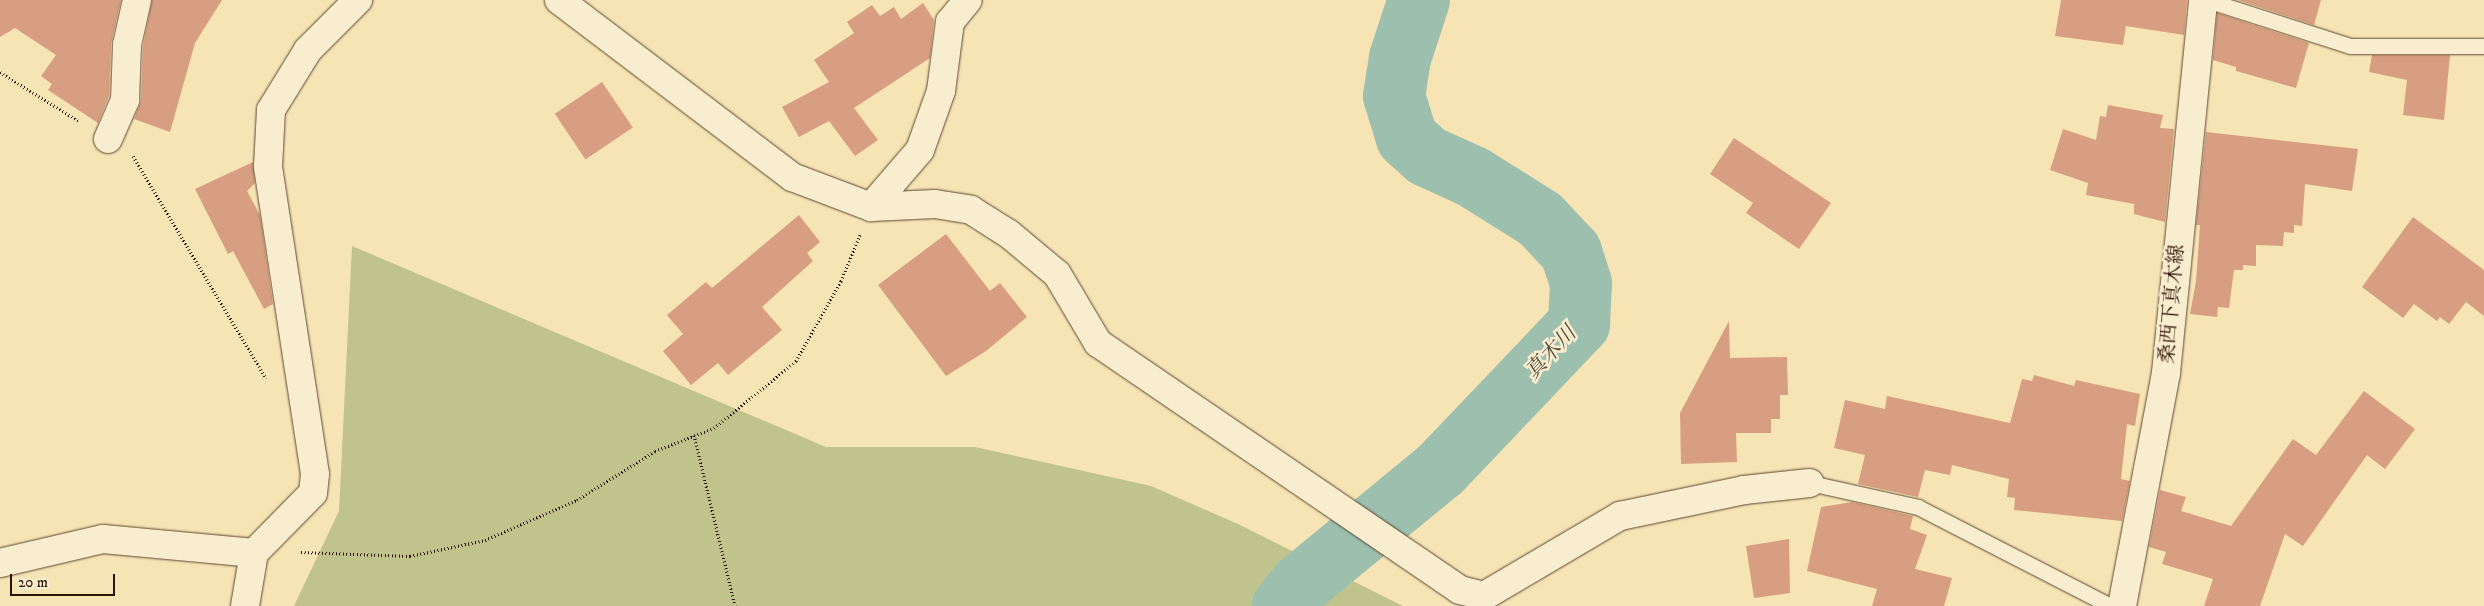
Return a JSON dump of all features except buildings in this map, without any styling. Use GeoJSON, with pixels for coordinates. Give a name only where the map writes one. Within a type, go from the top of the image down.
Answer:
{"type":"FeatureCollection","features":[{"type":"Feature","properties":{"kind":"street"},"geometry":{"type":"LineString","coordinates":[[108,139],[125,100],[127,45],[137,0]]}},
{"type":"Feature","properties":{"kind":"street"},"geometry":{"type":"LineString","coordinates":[[246,606],[254,553],[313,493],[314,474],[268,167],[271,110],[308,50],[358,0]]}},
{"type":"Feature","properties":{"kind":"street"},"geometry":{"type":"LineString","coordinates":[[559,0],[792,177],[871,207],[935,204],[971,210],[1009,234],[1057,274],[1098,342],[1460,590],[1470,599],[1484,596],[1620,516],[1744,490],[1810,483]]}},
{"type":"Feature","properties":{"kind":"street"},"geometry":{"type":"LineString","coordinates":[[871,207],[920,150],[941,91],[950,22],[968,0]]}},
{"type":"Feature","properties":{"kind":"street","name":"桑西下真木線"},"geometry":{"type":"LineString","coordinates":[[2122,606],[2166,373],[2205,0]]}},
{"type":"Feature","properties":{"kind":"street"},"geometry":{"type":"LineString","coordinates":[[0,563],[103,539],[254,553]]}},
{"type":"Feature","properties":{"kind":"lane"},"geometry":{"type":"LineString","coordinates":[[2205,0],[2350,46],[2484,46]]}},
{"type":"Feature","properties":{"kind":"lane"},"geometry":{"type":"LineString","coordinates":[[1810,483],[1918,507],[2111,606]]}},
{"type":"Feature","properties":{"kind":"path"},"geometry":{"type":"LineString","coordinates":[[0,72],[132,153],[269,383]]}},
{"type":"Feature","properties":{"kind":"path"},"geometry":{"type":"LineString","coordinates":[[254,553],[338,552],[410,556],[485,540],[576,500],[656,451],[694,434],[714,428],[796,361],[841,281],[871,207]]}},
{"type":"Feature","properties":{"kind":"path"},"geometry":{"type":"LineString","coordinates":[[694,434],[735,606]]}},
{"type":"Feature","properties":{"kind":"green space"},"geometry":{"type":"Polygon","coordinates":[[[352,246],[826,447],[975,447],[1151,486],[1238,524],[1403,606],[294,606],[339,511],[352,246]]]}},
{"type":"Feature","properties":{"kind":"waterway","name":"真木川"},"geometry":{"type":"LineString","coordinates":[[1283,606],[1301,584],[1440,470],[1579,324],[1581,283],[1571,252],[1540,219],[1473,177],[1427,156],[1407,138],[1394,96],[1400,58],[1419,0]]}}]}
